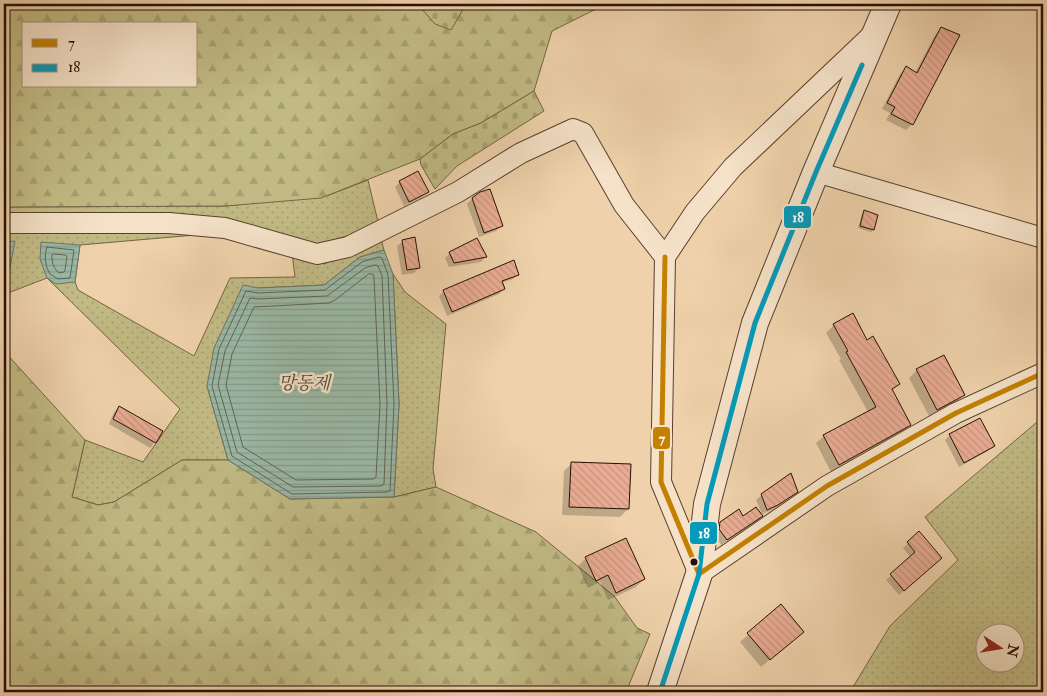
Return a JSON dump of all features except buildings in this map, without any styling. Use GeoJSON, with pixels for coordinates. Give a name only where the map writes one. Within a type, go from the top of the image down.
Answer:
{"type":"FeatureCollection","features":[{"type":"Feature","properties":{"kind":"street"},"geometry":{"type":"LineString","coordinates":[[660,692],[699,574],[707,504],[755,323],[816,172],[888,4]]}},
{"type":"Feature","properties":{"kind":"street"},"geometry":{"type":"LineString","coordinates":[[699,574],[661,482],[665,257],[695,212],[733,167],[877,30]]}},
{"type":"Feature","properties":{"kind":"street"},"geometry":{"type":"LineString","coordinates":[[4,223],[169,223],[225,228],[317,254],[348,247],[458,192],[521,153],[572,129],[583,133],[624,205],[665,257]]}},
{"type":"Feature","properties":{"kind":"street"},"geometry":{"type":"LineString","coordinates":[[816,172],[1043,238]]}},
{"type":"Feature","properties":{"kind":"street"},"geometry":{"type":"LineString","coordinates":[[699,574],[827,486],[956,413],[1043,373]]}},
{"type":"Feature","properties":{"kind":"green space"},"geometry":{"type":"Polygon","coordinates":[[[4,4],[606,4],[552,31],[534,91],[481,123],[453,134],[420,159],[321,198],[226,206],[4,206],[4,4]]]}},
{"type":"Feature","properties":{"kind":"green space"},"geometry":{"type":"Polygon","coordinates":[[[418,4],[466,4],[451,30],[435,24],[418,4]]]}},
{"type":"Feature","properties":{"kind":"green space"},"geometry":{"type":"Polygon","coordinates":[[[534,91],[544,111],[457,166],[435,189],[421,165],[420,159],[453,134],[481,123],[534,91]]]}},
{"type":"Feature","properties":{"kind":"green space"},"geometry":{"type":"Polygon","coordinates":[[[368,180],[379,226],[318,245],[207,234],[80,245],[75,282],[78,290],[194,356],[230,278],[295,277],[292,253],[324,264],[381,239],[384,250],[360,257],[324,285],[258,288],[207,386],[228,460],[182,460],[114,502],[98,505],[72,497],[85,440],[143,462],[180,409],[47,278],[8,293],[4,291],[4,206],[226,206],[329,195],[368,180]]]}},
{"type":"Feature","properties":{"kind":"green space"},"geometry":{"type":"Polygon","coordinates":[[[393,274],[405,292],[446,324],[433,469],[436,487],[394,497],[399,404],[393,274]]]}},
{"type":"Feature","properties":{"kind":"green space"},"geometry":{"type":"Polygon","coordinates":[[[4,351],[85,440],[72,497],[98,505],[114,502],[182,460],[228,460],[290,499],[394,497],[436,487],[536,532],[614,596],[637,628],[650,634],[626,692],[4,692],[4,351]]]}},
{"type":"Feature","properties":{"kind":"green space"},"geometry":{"type":"Polygon","coordinates":[[[1043,417],[1043,692],[850,692],[890,626],[958,560],[925,517],[1043,417]]]}},
{"type":"Feature","properties":{"kind":"water"},"geometry":{"type":"Polygon","coordinates":[[[15,241],[7,283],[4,282],[4,242],[15,241]]]}},
{"type":"Feature","properties":{"kind":"water"},"geometry":{"type":"Polygon","coordinates":[[[41,242],[80,245],[75,282],[56,284],[47,278],[40,259],[41,242]]]}},
{"type":"Feature","properties":{"kind":"water","name":"망동제"},"geometry":{"type":"Polygon","coordinates":[[[384,250],[393,274],[399,404],[394,497],[290,499],[228,460],[207,386],[214,348],[243,285],[258,288],[324,285],[360,257],[384,250]]]}},
{"type":"Feature","properties":{"kind":"transit line","name":"18"},"geometry":{"type":"LineString","coordinates":[[660,692],[699,574],[707,504],[755,323],[816,172],[862,65]]}},
{"type":"Feature","properties":{"kind":"transit line","name":"7"},"geometry":{"type":"LineString","coordinates":[[665,257],[661,482],[699,574],[827,486],[956,413],[1043,373]]}}]}
